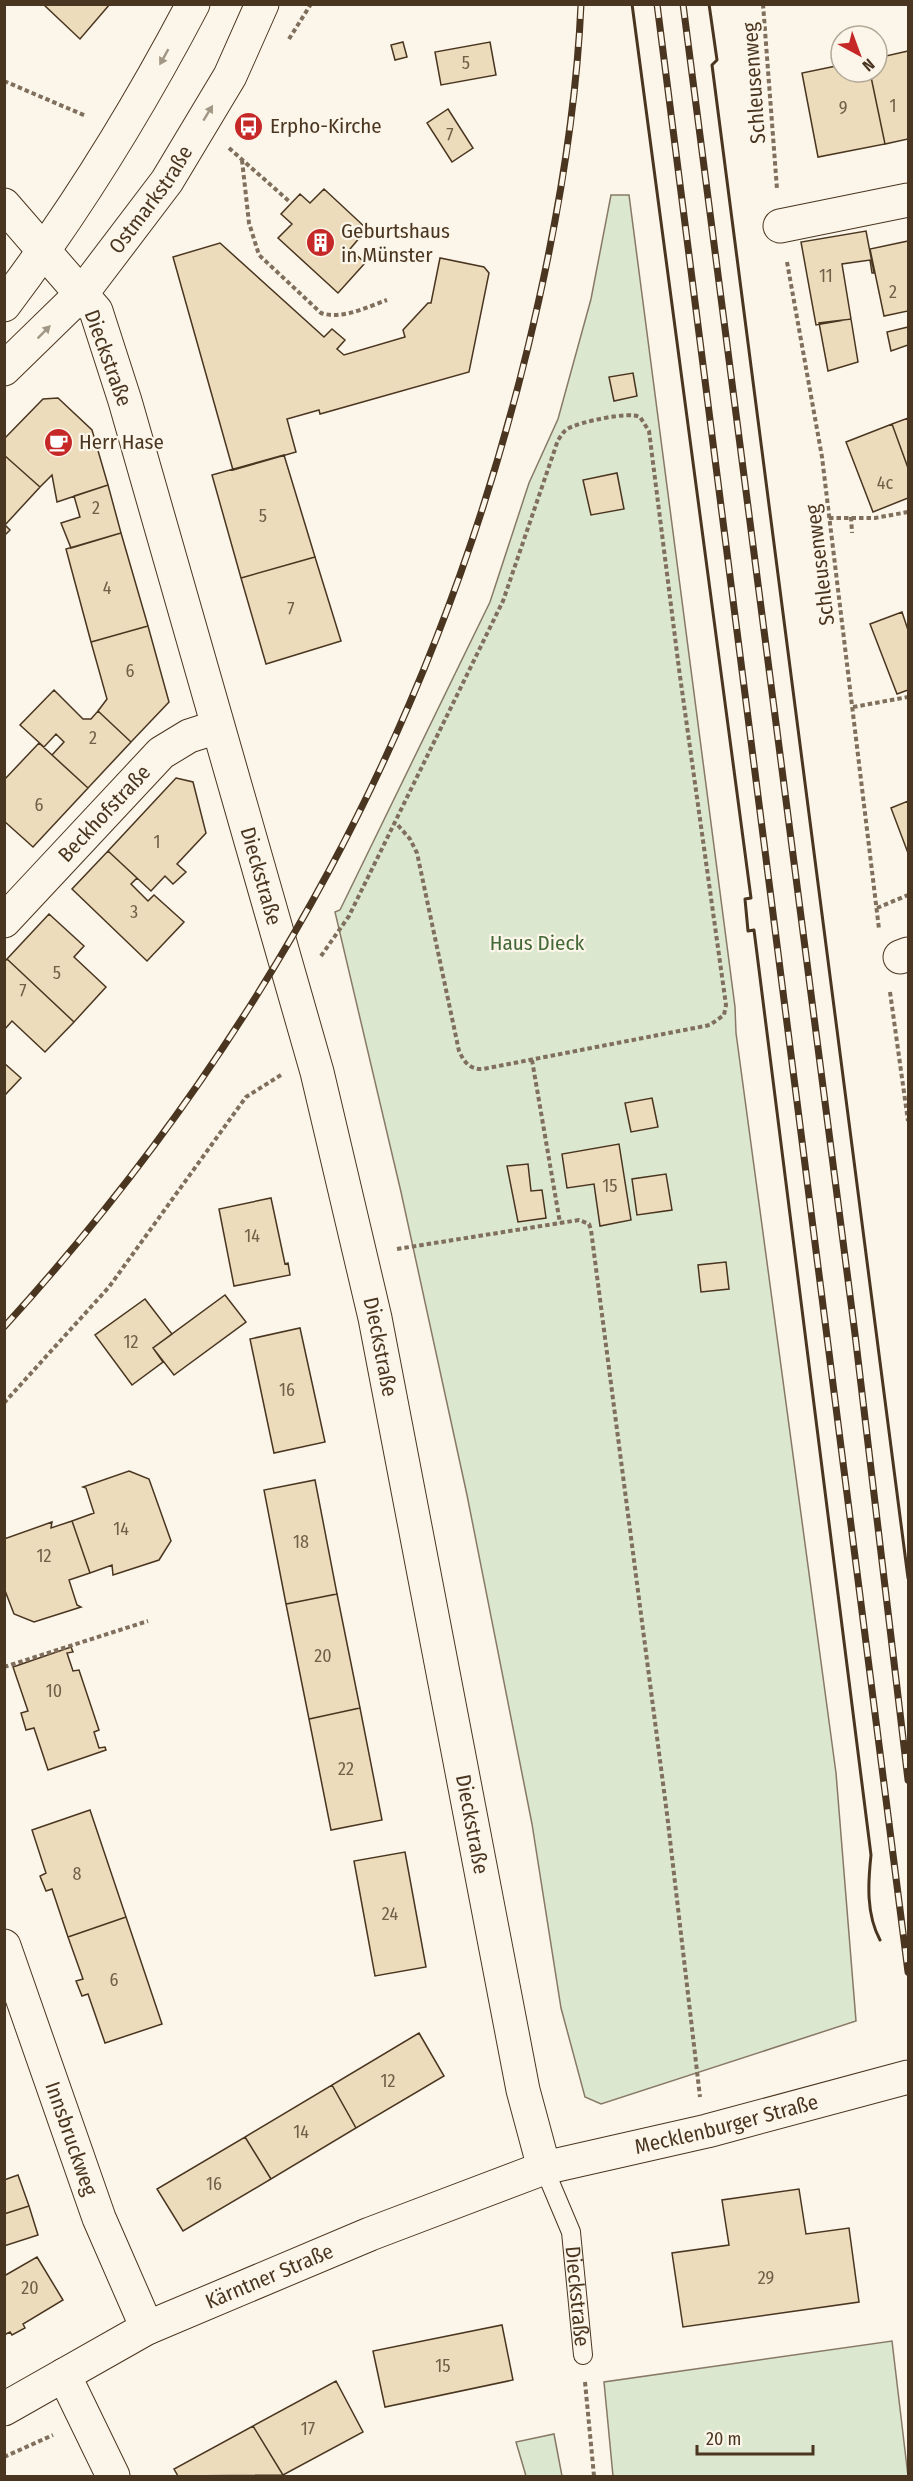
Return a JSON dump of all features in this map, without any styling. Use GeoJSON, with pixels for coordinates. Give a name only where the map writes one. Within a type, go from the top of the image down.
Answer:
{"type":"FeatureCollection","features":[{"type":"Feature","properties":{"kind":"street"},"geometry":{"type":"LineString","coordinates":[[4,305],[46,250],[144,92],[193,4]]}},
{"type":"Feature","properties":{"kind":"street","name":"Ostmarkstraße"},"geometry":{"type":"LineString","coordinates":[[4,369],[82,293],[166,181],[230,76],[262,4]]}},
{"type":"Feature","properties":{"kind":"street"},"geometry":{"type":"LineString","coordinates":[[780,226],[909,200]]}},
{"type":"Feature","properties":{"kind":"street","name":"Dieckstraße"},"geometry":{"type":"LineString","coordinates":[[4,205],[46,250],[96,311],[125,401],[317,1072],[375,1318],[523,2090],[544,2168]]}},
{"type":"Feature","properties":{"kind":"street","name":"Beckhofstraße"},"geometry":{"type":"LineString","coordinates":[[4,921],[161,753],[189,736],[217,727]]}},
{"type":"Feature","properties":{"kind":"street","name":"Innsbruckweg"},"geometry":{"type":"LineString","coordinates":[[4,1946],[99,2218],[147,2328]]}},
{"type":"Feature","properties":{"kind":"street","name":"Mecklenburger Straße"},"geometry":{"type":"LineString","coordinates":[[544,2168],[707,2131],[909,2077]]}},
{"type":"Feature","properties":{"kind":"street","name":"Kärntner Straße"},"geometry":{"type":"LineString","coordinates":[[4,2409],[147,2328],[370,2234],[544,2168]]}},
{"type":"Feature","properties":{"kind":"street"},"geometry":{"type":"LineString","coordinates":[[64,2375],[114,2476]]}},
{"type":"Feature","properties":{"kind":"lane","name":"Dieckstraße"},"geometry":{"type":"LineString","coordinates":[[544,2168],[571,2232],[583,2355]]}},
{"type":"Feature","properties":{"kind":"path","name":"Schleusenweg"},"geometry":{"type":"LineString","coordinates":[[763,4],[780,226],[822,458],[877,908],[894,958],[898,1036],[909,1121]]}},
{"type":"Feature","properties":{"kind":"path"},"geometry":{"type":"LineString","coordinates":[[4,81],[86,116]]}},
{"type":"Feature","properties":{"kind":"path"},"geometry":{"type":"LineString","coordinates":[[223,142],[291,203]]}},
{"type":"Feature","properties":{"kind":"path"},"geometry":{"type":"LineString","coordinates":[[242,160],[253,242],[267,265],[321,314],[342,315],[387,300]]}},
{"type":"Feature","properties":{"kind":"path"},"geometry":{"type":"LineString","coordinates":[[291,986],[315,963],[349,916],[396,823],[503,601],[558,440],[564,431],[577,425],[627,414],[640,417],[649,431],[726,1010],[720,1019],[710,1025],[478,1070],[468,1066],[462,1056],[417,853],[410,839],[396,823]]}},
{"type":"Feature","properties":{"kind":"path"},"geometry":{"type":"LineString","coordinates":[[829,518],[876,518],[909,512]]}},
{"type":"Feature","properties":{"kind":"path"},"geometry":{"type":"LineString","coordinates":[[851,518],[852,533]]}},
{"type":"Feature","properties":{"kind":"path"},"geometry":{"type":"LineString","coordinates":[[852,707],[909,697]]}},
{"type":"Feature","properties":{"kind":"path"},"geometry":{"type":"LineString","coordinates":[[877,908],[909,895]]}},
{"type":"Feature","properties":{"kind":"path"},"geometry":{"type":"LineString","coordinates":[[532,1060],[560,1223]]}},
{"type":"Feature","properties":{"kind":"path"},"geometry":{"type":"LineString","coordinates":[[4,1403],[109,1287],[246,1097],[289,1070],[317,1072]]}},
{"type":"Feature","properties":{"kind":"path"},"geometry":{"type":"LineString","coordinates":[[361,1257],[456,1238],[579,1220],[589,1224],[670,1838],[697,2085],[707,2131]]}},
{"type":"Feature","properties":{"kind":"path"},"geometry":{"type":"LineString","coordinates":[[4,1667],[148,1621]]}},
{"type":"Feature","properties":{"kind":"path","name":"Dieckstraße"},"geometry":{"type":"LineString","coordinates":[[583,2355],[594,2476]]}},
{"type":"Feature","properties":{"kind":"path"},"geometry":{"type":"LineString","coordinates":[[4,2457],[86,2419]]}},
{"type":"Feature","properties":{"kind":"green space","name":"Haus Dieck"},"geometry":{"type":"Polygon","coordinates":[[[611,195],[629,195],[735,1007],[736,1033],[836,1773],[856,2021],[601,2104],[585,2097],[561,2008],[532,1824],[467,1495],[401,1192],[335,912],[340,910],[490,602],[529,483],[558,419],[591,299],[611,195]]]}},
{"type":"Feature","properties":{"kind":"green space"},"geometry":{"type":"Polygon","coordinates":[[[892,2341],[908,2476],[613,2476],[604,2382],[892,2341]]]}},
{"type":"Feature","properties":{"kind":"green space"},"geometry":{"type":"Polygon","coordinates":[[[554,2434],[562,2476],[526,2476],[516,2442],[554,2434]]]}},
{"type":"Feature","properties":{"kind":"building"},"geometry":{"type":"Polygon","coordinates":[[[43,4],[110,4],[80,39],[43,4]]]}},
{"type":"Feature","properties":{"kind":"building"},"geometry":{"type":"Polygon","coordinates":[[[403,42],[407,57],[395,60],[391,45],[403,42]]]}},
{"type":"Feature","properties":{"kind":"building"},"geometry":{"type":"Polygon","coordinates":[[[490,42],[496,75],[441,85],[435,52],[490,42]]]}},
{"type":"Feature","properties":{"kind":"building"},"geometry":{"type":"Polygon","coordinates":[[[908,51],[908,139],[885,144],[872,84],[889,84],[889,55],[908,51]]]}},
{"type":"Feature","properties":{"kind":"building"},"geometry":{"type":"Polygon","coordinates":[[[829,67],[829,84],[872,84],[885,144],[818,157],[802,73],[829,67]]]}},
{"type":"Feature","properties":{"kind":"building"},"geometry":{"type":"Polygon","coordinates":[[[448,109],[473,148],[452,162],[427,123],[448,109]]]}},
{"type":"Feature","properties":{"kind":"building","name":"Geburtshaus in Münster"},"geometry":{"type":"Polygon","coordinates":[[[324,189],[367,229],[350,249],[365,263],[338,293],[278,238],[292,224],[281,214],[300,194],[310,203],[324,189]]]}},
{"type":"Feature","properties":{"kind":"building"},"geometry":{"type":"Polygon","coordinates":[[[866,231],[874,273],[872,273],[870,260],[842,264],[851,319],[816,325],[801,242],[866,231]]]}},
{"type":"Feature","properties":{"kind":"building"},"geometry":{"type":"Polygon","coordinates":[[[908,241],[908,311],[884,316],[870,249],[908,241]]]}},
{"type":"Feature","properties":{"kind":"building"},"geometry":{"type":"Polygon","coordinates":[[[220,243],[324,337],[332,329],[345,340],[337,349],[344,355],[405,337],[403,330],[428,303],[431,303],[440,258],[484,267],[489,273],[469,372],[320,414],[319,410],[287,419],[296,452],[233,470],[173,257],[220,243]]]}},
{"type":"Feature","properties":{"kind":"building"},"geometry":{"type":"Polygon","coordinates":[[[851,319],[858,362],[828,371],[819,323],[851,319]]]}},
{"type":"Feature","properties":{"kind":"building"},"geometry":{"type":"Polygon","coordinates":[[[908,327],[908,345],[891,351],[887,332],[908,327]]]}},
{"type":"Feature","properties":{"kind":"building"},"geometry":{"type":"Polygon","coordinates":[[[633,373],[637,396],[614,401],[609,377],[633,373]]]}},
{"type":"Feature","properties":{"kind":"building"},"geometry":{"type":"Polygon","coordinates":[[[58,398],[92,430],[108,485],[57,502],[52,475],[40,487],[4,455],[4,439],[43,399],[58,398]]]}},
{"type":"Feature","properties":{"kind":"building"},"geometry":{"type":"Polygon","coordinates":[[[908,418],[908,468],[892,424],[908,418]]]}},
{"type":"Feature","properties":{"kind":"building"},"geometry":{"type":"Polygon","coordinates":[[[892,424],[908,468],[908,498],[873,512],[846,442],[892,424]]]}},
{"type":"Feature","properties":{"kind":"building"},"geometry":{"type":"Polygon","coordinates":[[[4,455],[40,487],[5,525],[10,530],[4,536],[4,455]]]}},
{"type":"Feature","properties":{"kind":"building"},"geometry":{"type":"Polygon","coordinates":[[[284,455],[315,557],[241,578],[212,475],[284,455]]]}},
{"type":"Feature","properties":{"kind":"building"},"geometry":{"type":"Polygon","coordinates":[[[617,473],[624,509],[591,515],[583,480],[617,473]]]}},
{"type":"Feature","properties":{"kind":"building"},"geometry":{"type":"Polygon","coordinates":[[[108,485],[121,533],[71,548],[61,523],[80,517],[74,496],[108,485]]]}},
{"type":"Feature","properties":{"kind":"building"},"geometry":{"type":"Polygon","coordinates":[[[121,533],[148,626],[91,642],[66,549],[121,533]]]}},
{"type":"Feature","properties":{"kind":"building"},"geometry":{"type":"Polygon","coordinates":[[[315,557],[341,641],[266,664],[241,578],[315,557]]]}},
{"type":"Feature","properties":{"kind":"building"},"geometry":{"type":"Polygon","coordinates":[[[902,612],[908,630],[908,690],[897,694],[870,624],[902,612]]]}},
{"type":"Feature","properties":{"kind":"building"},"geometry":{"type":"Polygon","coordinates":[[[148,626],[169,702],[131,742],[98,711],[107,699],[91,642],[148,626]]]}},
{"type":"Feature","properties":{"kind":"building"},"geometry":{"type":"Polygon","coordinates":[[[54,690],[83,719],[91,719],[98,711],[131,742],[88,788],[52,755],[64,742],[56,734],[44,747],[20,725],[54,690]]]}},
{"type":"Feature","properties":{"kind":"building"},"geometry":{"type":"Polygon","coordinates":[[[39,743],[88,788],[33,847],[4,821],[4,780],[39,743]]]}},
{"type":"Feature","properties":{"kind":"building"},"geometry":{"type":"Polygon","coordinates":[[[176,778],[193,782],[206,833],[177,864],[186,872],[173,884],[165,876],[151,891],[108,851],[176,778]]]}},
{"type":"Feature","properties":{"kind":"building"},"geometry":{"type":"Polygon","coordinates":[[[908,801],[908,853],[891,808],[908,801]]]}},
{"type":"Feature","properties":{"kind":"building"},"geometry":{"type":"Polygon","coordinates":[[[108,851],[137,878],[131,884],[148,901],[154,895],[184,922],[147,961],[72,889],[108,851]]]}},
{"type":"Feature","properties":{"kind":"building"},"geometry":{"type":"Polygon","coordinates":[[[49,914],[84,946],[74,957],[106,987],[74,1022],[7,959],[49,914]]]}},
{"type":"Feature","properties":{"kind":"building"},"geometry":{"type":"Polygon","coordinates":[[[7,959],[74,1022],[45,1052],[12,1021],[4,1030],[4,962],[7,959]]]}},
{"type":"Feature","properties":{"kind":"building"},"geometry":{"type":"Polygon","coordinates":[[[4,1063],[21,1078],[4,1096],[4,1063]]]}},
{"type":"Feature","properties":{"kind":"building"},"geometry":{"type":"Polygon","coordinates":[[[652,1098],[658,1127],[631,1132],[625,1103],[652,1098]]]}},
{"type":"Feature","properties":{"kind":"building"},"geometry":{"type":"Polygon","coordinates":[[[619,1144],[631,1220],[600,1226],[594,1184],[567,1188],[562,1154],[619,1144]]]}},
{"type":"Feature","properties":{"kind":"building"},"geometry":{"type":"Polygon","coordinates":[[[528,1164],[531,1191],[542,1190],[546,1218],[518,1222],[507,1166],[528,1164]]]}},
{"type":"Feature","properties":{"kind":"building"},"geometry":{"type":"Polygon","coordinates":[[[666,1174],[672,1210],[637,1215],[632,1179],[666,1174]]]}},
{"type":"Feature","properties":{"kind":"building"},"geometry":{"type":"Polygon","coordinates":[[[271,1198],[285,1264],[288,1263],[290,1275],[234,1286],[219,1209],[271,1198]]]}},
{"type":"Feature","properties":{"kind":"building"},"geometry":{"type":"Polygon","coordinates":[[[726,1262],[729,1289],[701,1292],[698,1265],[726,1262]]]}},
{"type":"Feature","properties":{"kind":"building"},"geometry":{"type":"Polygon","coordinates":[[[225,1295],[246,1322],[174,1375],[153,1348],[225,1295]]]}},
{"type":"Feature","properties":{"kind":"building"},"geometry":{"type":"Polygon","coordinates":[[[145,1299],[172,1334],[153,1348],[163,1362],[132,1385],[95,1335],[145,1299]]]}},
{"type":"Feature","properties":{"kind":"building"},"geometry":{"type":"Polygon","coordinates":[[[300,1328],[325,1442],[274,1453],[250,1339],[300,1328]]]}},
{"type":"Feature","properties":{"kind":"building"},"geometry":{"type":"Polygon","coordinates":[[[129,1471],[149,1479],[171,1541],[159,1560],[113,1575],[112,1565],[90,1573],[72,1521],[94,1513],[86,1488],[83,1487],[129,1471]]]}},
{"type":"Feature","properties":{"kind":"building"},"geometry":{"type":"Polygon","coordinates":[[[315,1480],[337,1594],[286,1604],[264,1490],[315,1480]]]}},
{"type":"Feature","properties":{"kind":"building"},"geometry":{"type":"Polygon","coordinates":[[[72,1521],[90,1573],[69,1580],[77,1605],[81,1607],[34,1622],[14,1614],[4,1588],[4,1539],[52,1522],[51,1528],[72,1521]]]}},
{"type":"Feature","properties":{"kind":"building"},"geometry":{"type":"Polygon","coordinates":[[[337,1594],[360,1708],[309,1719],[286,1604],[337,1594]]]}},
{"type":"Feature","properties":{"kind":"building"},"geometry":{"type":"Polygon","coordinates":[[[71,1647],[73,1652],[67,1653],[73,1671],[79,1670],[99,1730],[94,1732],[99,1748],[105,1747],[106,1750],[48,1770],[34,1728],[26,1730],[21,1713],[28,1711],[13,1667],[71,1647]]]}},
{"type":"Feature","properties":{"kind":"building"},"geometry":{"type":"Polygon","coordinates":[[[360,1708],[382,1820],[331,1830],[309,1719],[360,1708]]]}},
{"type":"Feature","properties":{"kind":"building"},"geometry":{"type":"Polygon","coordinates":[[[90,1810],[126,1917],[68,1937],[52,1889],[46,1891],[40,1876],[46,1873],[32,1830],[90,1810]]]}},
{"type":"Feature","properties":{"kind":"building"},"geometry":{"type":"Polygon","coordinates":[[[405,1852],[426,1967],[375,1976],[354,1861],[405,1852]]]}},
{"type":"Feature","properties":{"kind":"building"},"geometry":{"type":"Polygon","coordinates":[[[126,1917],[162,2024],[105,2043],[88,1994],[82,1996],[76,1981],[83,1979],[68,1937],[126,1917]]]}},
{"type":"Feature","properties":{"kind":"building"},"geometry":{"type":"Polygon","coordinates":[[[419,2033],[444,2076],[356,2128],[332,2085],[419,2033]]]}},
{"type":"Feature","properties":{"kind":"building"},"geometry":{"type":"Polygon","coordinates":[[[332,2085],[356,2128],[271,2179],[245,2137],[332,2085]]]}},
{"type":"Feature","properties":{"kind":"building"},"geometry":{"type":"Polygon","coordinates":[[[245,2137],[271,2179],[183,2231],[157,2189],[245,2137]]]}},
{"type":"Feature","properties":{"kind":"building"},"geometry":{"type":"Polygon","coordinates":[[[18,2175],[29,2206],[4,2214],[4,2180],[18,2175]]]}},
{"type":"Feature","properties":{"kind":"building"},"geometry":{"type":"Polygon","coordinates":[[[799,2189],[806,2234],[849,2228],[859,2302],[683,2327],[672,2253],[729,2245],[722,2200],[799,2189]]]}},
{"type":"Feature","properties":{"kind":"building"},"geometry":{"type":"Polygon","coordinates":[[[29,2206],[38,2235],[4,2246],[4,2214],[29,2206]]]}},
{"type":"Feature","properties":{"kind":"building"},"geometry":{"type":"Polygon","coordinates":[[[37,2257],[63,2300],[23,2324],[25,2328],[12,2335],[10,2332],[4,2335],[4,2276],[37,2257]]]}},
{"type":"Feature","properties":{"kind":"building"},"geometry":{"type":"Polygon","coordinates":[[[502,2325],[513,2380],[385,2407],[373,2351],[502,2325]]]}},
{"type":"Feature","properties":{"kind":"building"},"geometry":{"type":"Polygon","coordinates":[[[336,2381],[363,2432],[283,2475],[253,2426],[336,2381]]]}},
{"type":"Feature","properties":{"kind":"building"},"geometry":{"type":"Polygon","coordinates":[[[253,2426],[283,2475],[178,2476],[174,2469],[253,2426]]]}},
{"type":"Feature","properties":{"kind":"railway"},"geometry":{"type":"LineString","coordinates":[[4,1327],[97,1219],[182,1107],[260,991],[329,871],[391,747],[444,618],[490,485],[528,347],[563,177],[574,91],[581,4]]}},
{"type":"Feature","properties":{"kind":"railway"},"geometry":{"type":"LineString","coordinates":[[657,4],[908,1972]]}},
{"type":"Feature","properties":{"kind":"railway"},"geometry":{"type":"LineString","coordinates":[[683,4],[855,1334],[908,1780]]}},
{"type":"Feature","properties":{"kind":"wall"},"geometry":{"type":"LineString","coordinates":[[632,4],[751,898],[745,899],[748,931],[754,930],[871,1855],[870,1909],[880,1940]]}},
{"type":"Feature","properties":{"kind":"wall"},"geometry":{"type":"LineString","coordinates":[[709,4],[717,60],[712,65],[908,1578]]}},
{"type":"Feature","properties":{"kind":"place","name":"Erpho-Kirche"},"geometry":{"type":"Point","coordinates":[249,126]}},
{"type":"Feature","properties":{"kind":"place","name":"Geburtshaus in Münster"},"geometry":{"type":"Point","coordinates":[320,243]}},
{"type":"Feature","properties":{"kind":"place","name":"Herr Hase"},"geometry":{"type":"Point","coordinates":[58,442]}}]}
